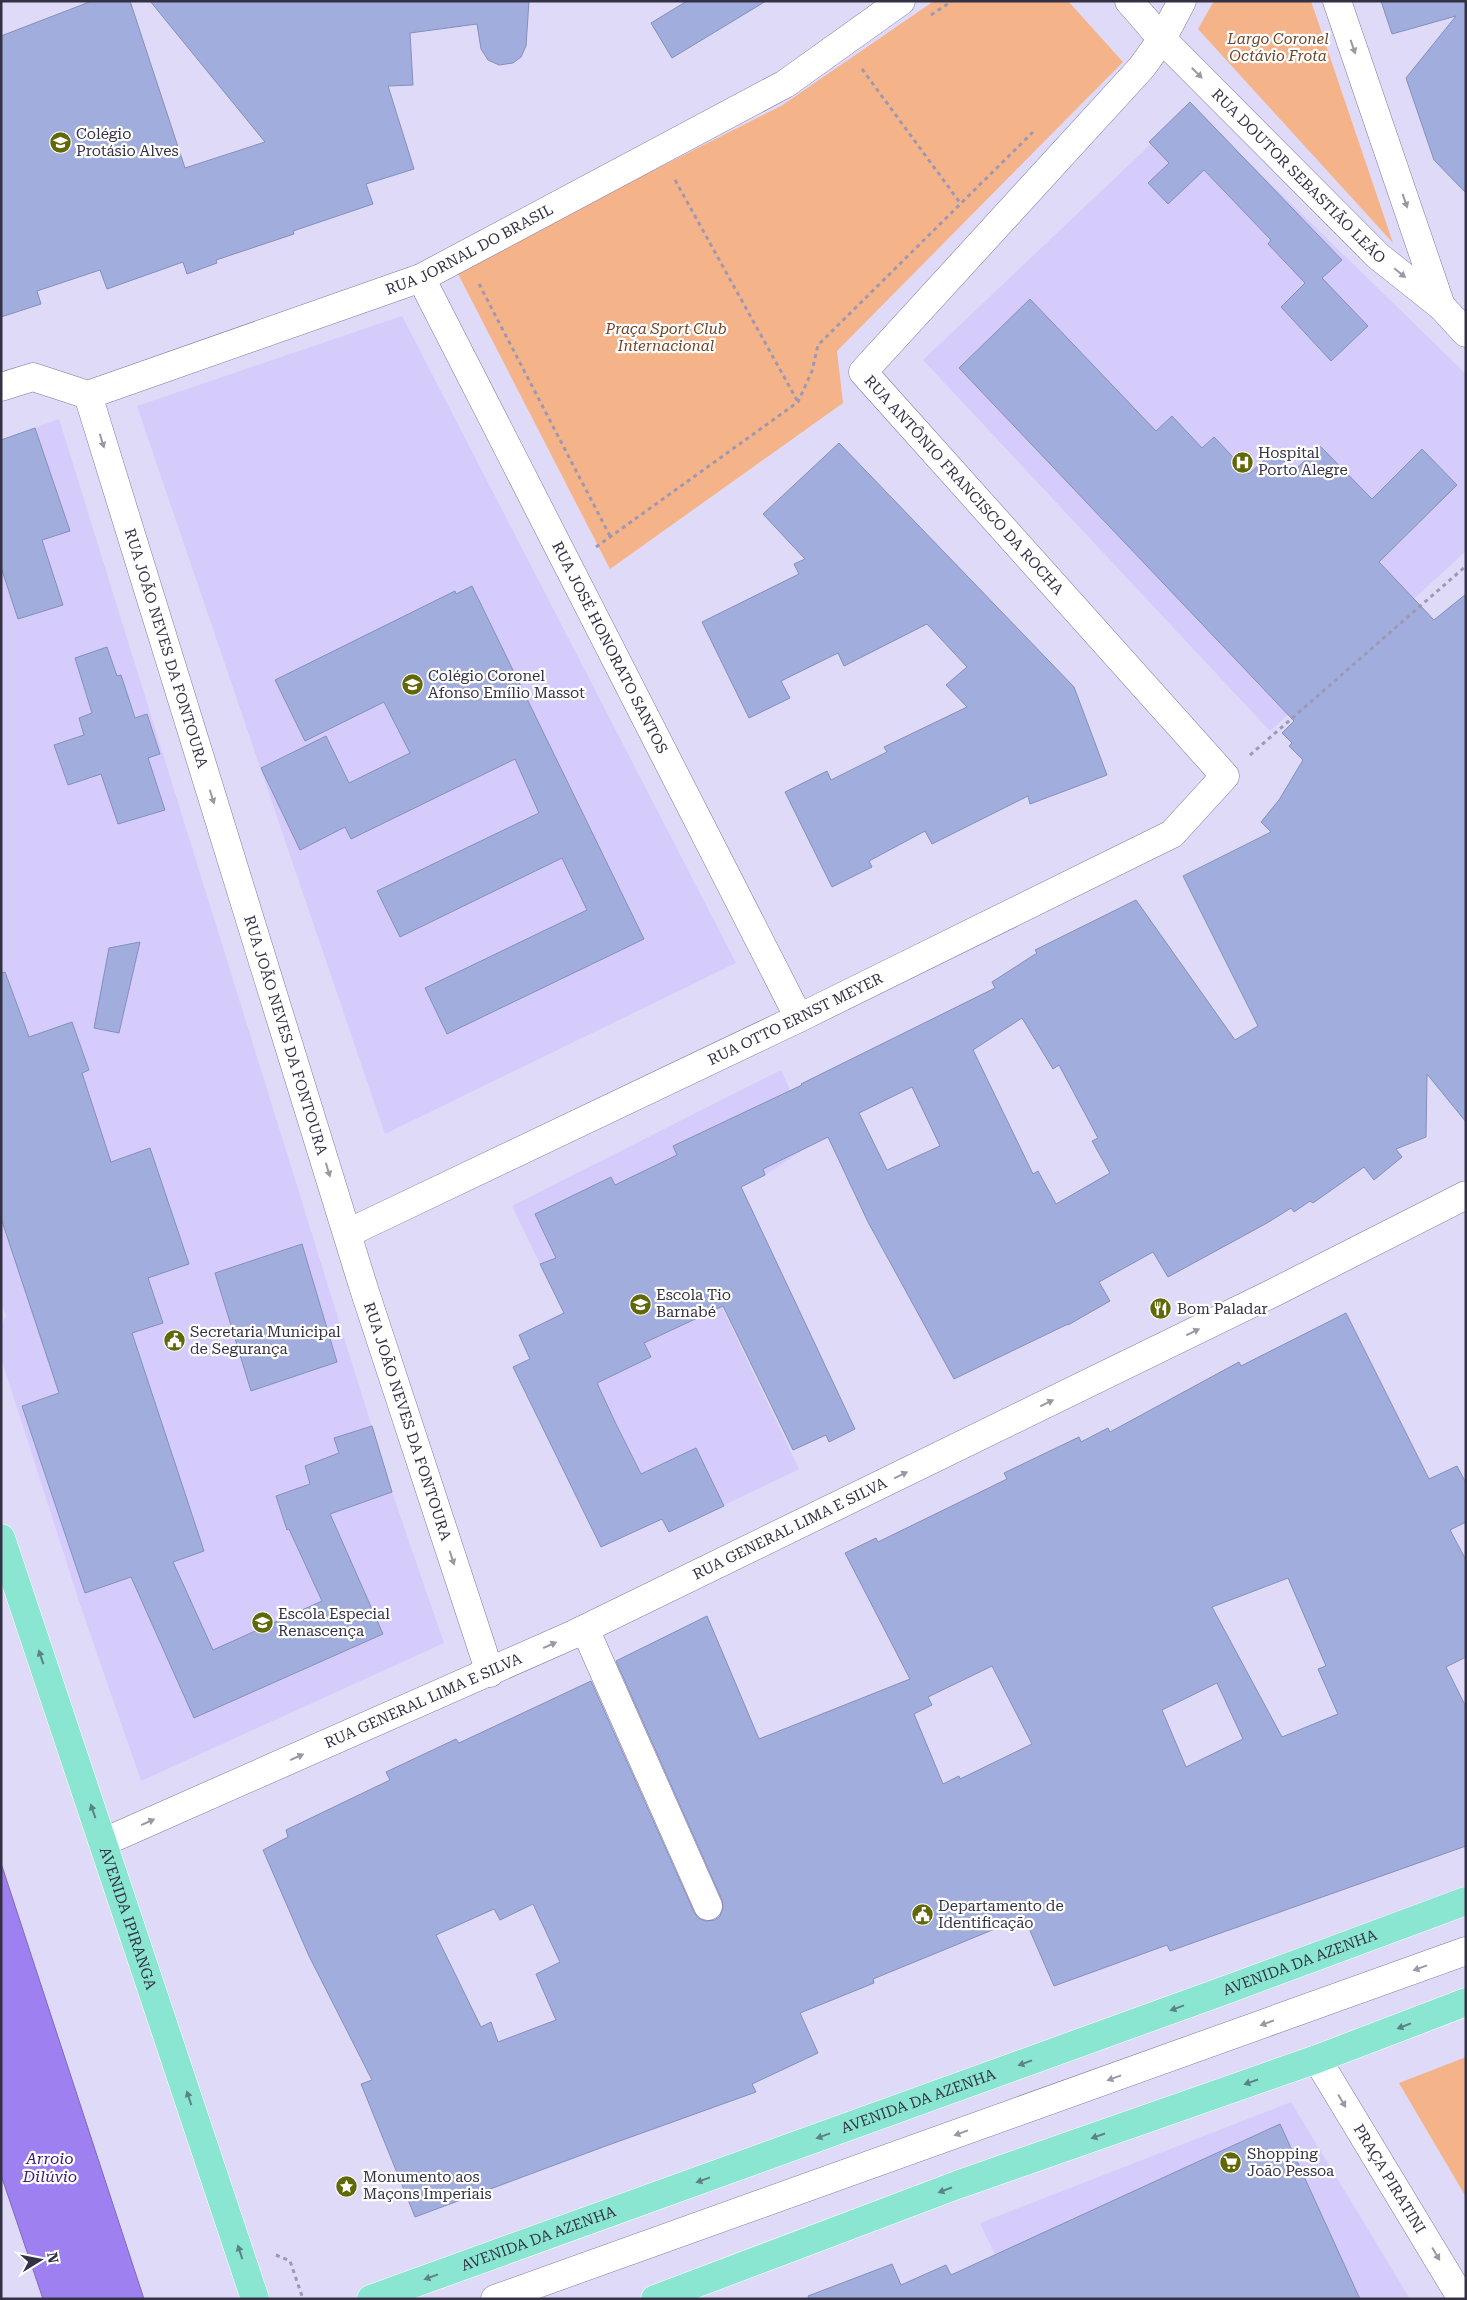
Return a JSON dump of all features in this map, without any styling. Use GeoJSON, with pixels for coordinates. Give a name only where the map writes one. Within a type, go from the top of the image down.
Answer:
{"type":"FeatureCollection","features":[{"type":"Feature","properties":{"kind":"main road","name":"AVENIDA IPIRANGA"},"geometry":{"type":"LineString","coordinates":[[1,1538],[255,2299]]}},
{"type":"Feature","properties":{"kind":"main road","name":"AVENIDA DA AZENHA"},"geometry":{"type":"LineString","coordinates":[[371,2299],[1205,1998],[1466,1901]]}},
{"type":"Feature","properties":{"kind":"main road"},"geometry":{"type":"LineString","coordinates":[[655,2299],[957,2185],[1317,2059],[1466,2002]]}},
{"type":"Feature","properties":{"kind":"street","name":"RUA JORNAL DO BRASIL"},"geometry":{"type":"LineString","coordinates":[[88,395],[421,278],[785,84],[901,1]]}},
{"type":"Feature","properties":{"kind":"street","name":"RUA DOUTOR SEBASTIÃO LEÃO"},"geometry":{"type":"LineString","coordinates":[[1128,1],[1162,39],[1378,256],[1441,306],[1466,333]]}},
{"type":"Feature","properties":{"kind":"street"},"geometry":{"type":"LineString","coordinates":[[1162,39],[1182,1]]}},
{"type":"Feature","properties":{"kind":"street","name":"RUA DOUTOR SEBASTIÃO LEÃO"},"geometry":{"type":"LineString","coordinates":[[1337,1],[1441,306]]}},
{"type":"Feature","properties":{"kind":"street","name":"RUA ANTÔNIO FRANCISCO DA ROCHA"},"geometry":{"type":"LineString","coordinates":[[1162,39],[1142,67],[863,372],[1225,776]]}},
{"type":"Feature","properties":{"kind":"street","name":"RUA JOSÉ HONORATO SANTOS"},"geometry":{"type":"LineString","coordinates":[[421,278],[799,1018]]}},
{"type":"Feature","properties":{"kind":"street"},"geometry":{"type":"LineString","coordinates":[[1,387],[33,377],[88,395]]}},
{"type":"Feature","properties":{"kind":"street","name":"RUA JOÃO NEVES DA FONTOURA"},"geometry":{"type":"LineString","coordinates":[[88,395],[364,1289],[490,1673]]}},
{"type":"Feature","properties":{"kind":"street","name":"RUA OTTO ERNST MEYER"},"geometry":{"type":"LineString","coordinates":[[348,1233],[799,1018],[1172,834],[1225,776]]}},
{"type":"Feature","properties":{"kind":"street","name":"RUA GENERAL LIMA E SILVA"},"geometry":{"type":"LineString","coordinates":[[104,1842],[490,1673],[585,1629],[1264,1298],[1466,1195]]}},
{"type":"Feature","properties":{"kind":"street"},"geometry":{"type":"LineString","coordinates":[[585,1629],[708,1906]]}},
{"type":"Feature","properties":{"kind":"street"},"geometry":{"type":"LineString","coordinates":[[495,2299],[1466,1951]]}},
{"type":"Feature","properties":{"kind":"street","name":"PRAÇA PIRATINI"},"geometry":{"type":"LineString","coordinates":[[1317,2059],[1462,2299]]}},
{"type":"Feature","properties":{"kind":"path"},"geometry":{"type":"LineString","coordinates":[[858,64],[961,204]]}},
{"type":"Feature","properties":{"kind":"path"},"geometry":{"type":"LineString","coordinates":[[569,567],[798,402],[812,371],[818,345],[1036,130]]}},
{"type":"Feature","properties":{"kind":"path"},"geometry":{"type":"LineString","coordinates":[[672,176],[798,402]]}},
{"type":"Feature","properties":{"kind":"path"},"geometry":{"type":"LineString","coordinates":[[475,275],[610,536]]}},
{"type":"Feature","properties":{"kind":"path"},"geometry":{"type":"LineString","coordinates":[[1225,776],[1466,566]]}},
{"type":"Feature","properties":{"kind":"shaded area","name":"Hospital Porto Alegre"},"geometry":{"type":"Polygon","coordinates":[[[1191,106],[1466,374],[1466,551],[1270,731],[923,360],[1191,106]]]}},
{"type":"Feature","properties":{"kind":"shaded area","name":"Colégio Coronel Afonso Emílio Massot"},"geometry":{"type":"Polygon","coordinates":[[[402,316],[736,963],[385,1134],[137,406],[402,316]]]}},
{"type":"Feature","properties":{"kind":"shaded area"},"geometry":{"type":"Polygon","coordinates":[[[59,419],[392,1492],[444,1643],[141,1781],[80,1604],[1,1358],[1,1325],[6,1316],[1,1301],[1,440],[59,419]]]}},
{"type":"Feature","properties":{"kind":"shaded area","name":"Escola Tio Barnabé"},"geometry":{"type":"Polygon","coordinates":[[[781,1070],[814,1143],[765,1175],[741,1187],[777,1266],[716,1295],[799,1469],[669,1532],[512,1206],[781,1070]]]}},
{"type":"Feature","properties":{"kind":"shaded area","name":"Shopping João Pessoa"},"geometry":{"type":"Polygon","coordinates":[[[1291,2102],[1410,2299],[1016,2299],[980,2223],[1291,2102]]]}},
{"type":"Feature","properties":{"kind":"green space","name":"Praça Sport Club Internacional"},"geometry":{"type":"Polygon","coordinates":[[[934,1],[1068,1],[1123,62],[837,351],[843,403],[610,569],[456,270],[781,106],[934,1]]]}},
{"type":"Feature","properties":{"kind":"green space","name":"Largo Coronel Octávio Frota"},"geometry":{"type":"Polygon","coordinates":[[[1214,1],[1311,1],[1393,243],[1198,29],[1214,1]]]}},
{"type":"Feature","properties":{"kind":"green space"},"geometry":{"type":"Polygon","coordinates":[[[1466,2057],[1466,2197],[1399,2083],[1466,2057]]]}},
{"type":"Feature","properties":{"kind":"water","name":"Arroio Dilúvio"},"geometry":{"type":"Polygon","coordinates":[[[1,1863],[144,2299],[43,2299],[1,2175],[1,1863]]]}},
{"type":"Feature","properties":{"kind":"building"},"geometry":{"type":"Polygon","coordinates":[[[92,1],[130,1],[185,168],[265,142],[150,1],[529,1],[526,46],[521,57],[513,63],[499,65],[488,60],[481,49],[477,24],[410,33],[413,85],[388,86],[414,169],[366,184],[373,204],[293,231],[294,234],[216,260],[217,263],[187,274],[183,262],[107,289],[100,270],[37,291],[41,304],[1,317],[1,36],[92,1]]]}},
{"type":"Feature","properties":{"kind":"building"},"geometry":{"type":"Polygon","coordinates":[[[687,1],[766,1],[672,58],[651,23],[687,1]]]}},
{"type":"Feature","properties":{"kind":"building"},"geometry":{"type":"Polygon","coordinates":[[[1381,1],[1466,1],[1466,193],[1434,160],[1406,78],[1456,16],[1392,34],[1381,1]]]}},
{"type":"Feature","properties":{"kind":"building"},"geometry":{"type":"Polygon","coordinates":[[[1190,102],[1342,260],[1322,278],[1368,326],[1331,361],[1281,307],[1305,283],[1268,244],[1271,240],[1204,170],[1168,204],[1148,183],[1169,163],[1149,142],[1190,102]]]}},
{"type":"Feature","properties":{"kind":"building"},"geometry":{"type":"Polygon","coordinates":[[[1030,299],[1156,431],[1172,416],[1202,448],[1214,437],[1249,474],[1274,451],[1294,471],[1320,446],[1372,499],[1422,449],[1457,485],[1379,562],[1434,620],[1466,594],[1466,1122],[1427,1074],[1426,1137],[1396,1149],[1402,1157],[1374,1180],[1364,1167],[1313,1203],[1310,1201],[1294,1212],[1291,1208],[1168,1277],[1153,1252],[1099,1282],[1110,1301],[1068,1325],[954,1379],[868,1222],[828,1137],[763,1169],[765,1175],[741,1187],[855,1429],[829,1442],[826,1435],[793,1450],[723,1306],[644,1343],[651,1357],[597,1383],[641,1474],[696,1448],[724,1506],[669,1532],[662,1519],[601,1547],[513,1367],[530,1359],[519,1335],[564,1313],[540,1264],[556,1258],[535,1214],[611,1177],[615,1185],[677,1155],[673,1146],[802,1085],[995,988],[992,982],[1037,953],[1035,950],[1136,900],[1235,1040],[1258,1026],[1183,876],[1271,832],[1261,822],[1279,800],[1303,760],[1289,746],[1292,743],[1282,733],[1294,721],[959,368],[1030,299]],[[1022,1018],[973,1050],[1033,1174],[1038,1171],[1056,1204],[1110,1173],[1092,1141],[1098,1138],[1059,1065],[1053,1069],[1022,1018]],[[912,1087],[859,1113],[887,1170],[940,1146],[912,1087]]]}},
{"type":"Feature","properties":{"kind":"building"},"geometry":{"type":"Polygon","coordinates":[[[35,428],[70,531],[42,540],[63,605],[18,619],[1,567],[1,440],[35,428]]]}},
{"type":"Feature","properties":{"kind":"building"},"geometry":{"type":"Polygon","coordinates":[[[839,443],[1074,687],[1107,775],[1030,804],[1028,796],[932,844],[925,831],[869,861],[872,867],[832,887],[785,792],[827,771],[831,780],[887,752],[884,747],[967,707],[946,685],[967,667],[927,624],[844,666],[838,653],[781,681],[790,698],[749,718],[702,622],[799,574],[794,564],[805,559],[763,514],[839,443]]]}},
{"type":"Feature","properties":{"kind":"building"},"geometry":{"type":"Polygon","coordinates":[[[472,586],[644,939],[447,1034],[425,988],[587,910],[562,858],[400,937],[377,891],[539,813],[515,759],[351,839],[345,827],[300,850],[261,768],[326,736],[349,783],[410,753],[384,702],[305,741],[275,680],[455,591],[456,594],[472,586]]]}},
{"type":"Feature","properties":{"kind":"building"},"geometry":{"type":"Polygon","coordinates":[[[107,647],[117,676],[121,675],[135,718],[147,714],[160,754],[148,758],[165,810],[118,824],[101,774],[68,785],[54,745],[84,735],[79,718],[92,713],[75,658],[107,647]]]}},
{"type":"Feature","properties":{"kind":"building"},"geometry":{"type":"Polygon","coordinates":[[[140,942],[119,1033],[94,1028],[109,948],[140,942]]]}},
{"type":"Feature","properties":{"kind":"building"},"geometry":{"type":"Polygon","coordinates":[[[5,972],[29,1037],[72,1022],[89,1070],[82,1073],[111,1162],[150,1148],[189,1264],[148,1278],[163,1323],[132,1333],[204,1551],[173,1562],[213,1650],[322,1601],[289,1529],[287,1530],[276,1496],[310,1484],[305,1466],[339,1453],[334,1438],[372,1426],[392,1492],[330,1514],[383,1634],[194,1718],[131,1577],[85,1593],[22,1406],[59,1393],[1,1218],[1,973],[5,972]]]}},
{"type":"Feature","properties":{"kind":"building"},"geometry":{"type":"Polygon","coordinates":[[[302,1244],[337,1362],[251,1391],[215,1273],[302,1244]]]}},
{"type":"Feature","properties":{"kind":"building"},"geometry":{"type":"Polygon","coordinates":[[[1346,1313],[1429,1479],[1457,1466],[1466,1483],[1466,1522],[1450,1530],[1466,1560],[1466,1657],[1446,1667],[1466,1707],[1466,1846],[1170,1951],[1167,1945],[1054,1986],[1024,1917],[873,1979],[874,1983],[800,2013],[818,2053],[752,2084],[756,2092],[415,2217],[361,2084],[372,2080],[309,1956],[263,1850],[288,1837],[286,1830],[390,1780],[386,1772],[456,1739],[459,1743],[591,1681],[694,1912],[698,1918],[706,1921],[715,1920],[720,1916],[723,1908],[722,1900],[616,1661],[707,1616],[759,1739],[910,1679],[845,1553],[876,1538],[878,1542],[1007,1479],[1004,1473],[1079,1437],[1081,1442],[1108,1428],[1110,1432],[1239,1362],[1241,1366],[1346,1313]],[[1288,1578],[1212,1607],[1282,1737],[1338,1714],[1318,1669],[1326,1666],[1288,1578]],[[992,1666],[928,1697],[932,1705],[914,1714],[943,1784],[959,1776],[960,1779],[1032,1744],[992,1666]],[[1217,1683],[1162,1710],[1186,1767],[1243,1739],[1217,1683]],[[533,1904],[500,1920],[494,1909],[436,1935],[481,2027],[491,2022],[498,2042],[556,2020],[536,1974],[560,1962],[533,1904]]]}},
{"type":"Feature","properties":{"kind":"building","name":"Shopping João Pessoa"},"geometry":{"type":"Polygon","coordinates":[[[1280,2124],[1360,2299],[809,2299],[808,2296],[892,2264],[901,2285],[946,2265],[951,2275],[1280,2124]]]}},
{"type":"Feature","properties":{"kind":"place","name":"Colégio Protásio Alves"},"geometry":{"type":"Point","coordinates":[60,143]}},
{"type":"Feature","properties":{"kind":"place","name":"Hospital Porto Alegre"},"geometry":{"type":"Point","coordinates":[1242,462]}},
{"type":"Feature","properties":{"kind":"place","name":"Colégio Coronel Afonso Emílio Massot"},"geometry":{"type":"Point","coordinates":[412,685]}},
{"type":"Feature","properties":{"kind":"place","name":"Escola Tio Barnabé"},"geometry":{"type":"Point","coordinates":[640,1304]}},
{"type":"Feature","properties":{"kind":"place","name":"Bom Paladar"},"geometry":{"type":"Point","coordinates":[1161,1309]}},
{"type":"Feature","properties":{"kind":"place","name":"Secretaria Municipal de Segurança"},"geometry":{"type":"Point","coordinates":[174,1341]}},
{"type":"Feature","properties":{"kind":"place","name":"Escola Especial Renascença"},"geometry":{"type":"Point","coordinates":[262,1623]}},
{"type":"Feature","properties":{"kind":"place","name":"Departamento de Identificação"},"geometry":{"type":"Point","coordinates":[922,1915]}},
{"type":"Feature","properties":{"kind":"place","name":"Shopping João Pessoa"},"geometry":{"type":"Point","coordinates":[1231,2163]}},
{"type":"Feature","properties":{"kind":"place","name":"Monumento aos Maçons Imperiais"},"geometry":{"type":"Point","coordinates":[347,2186]}}]}
